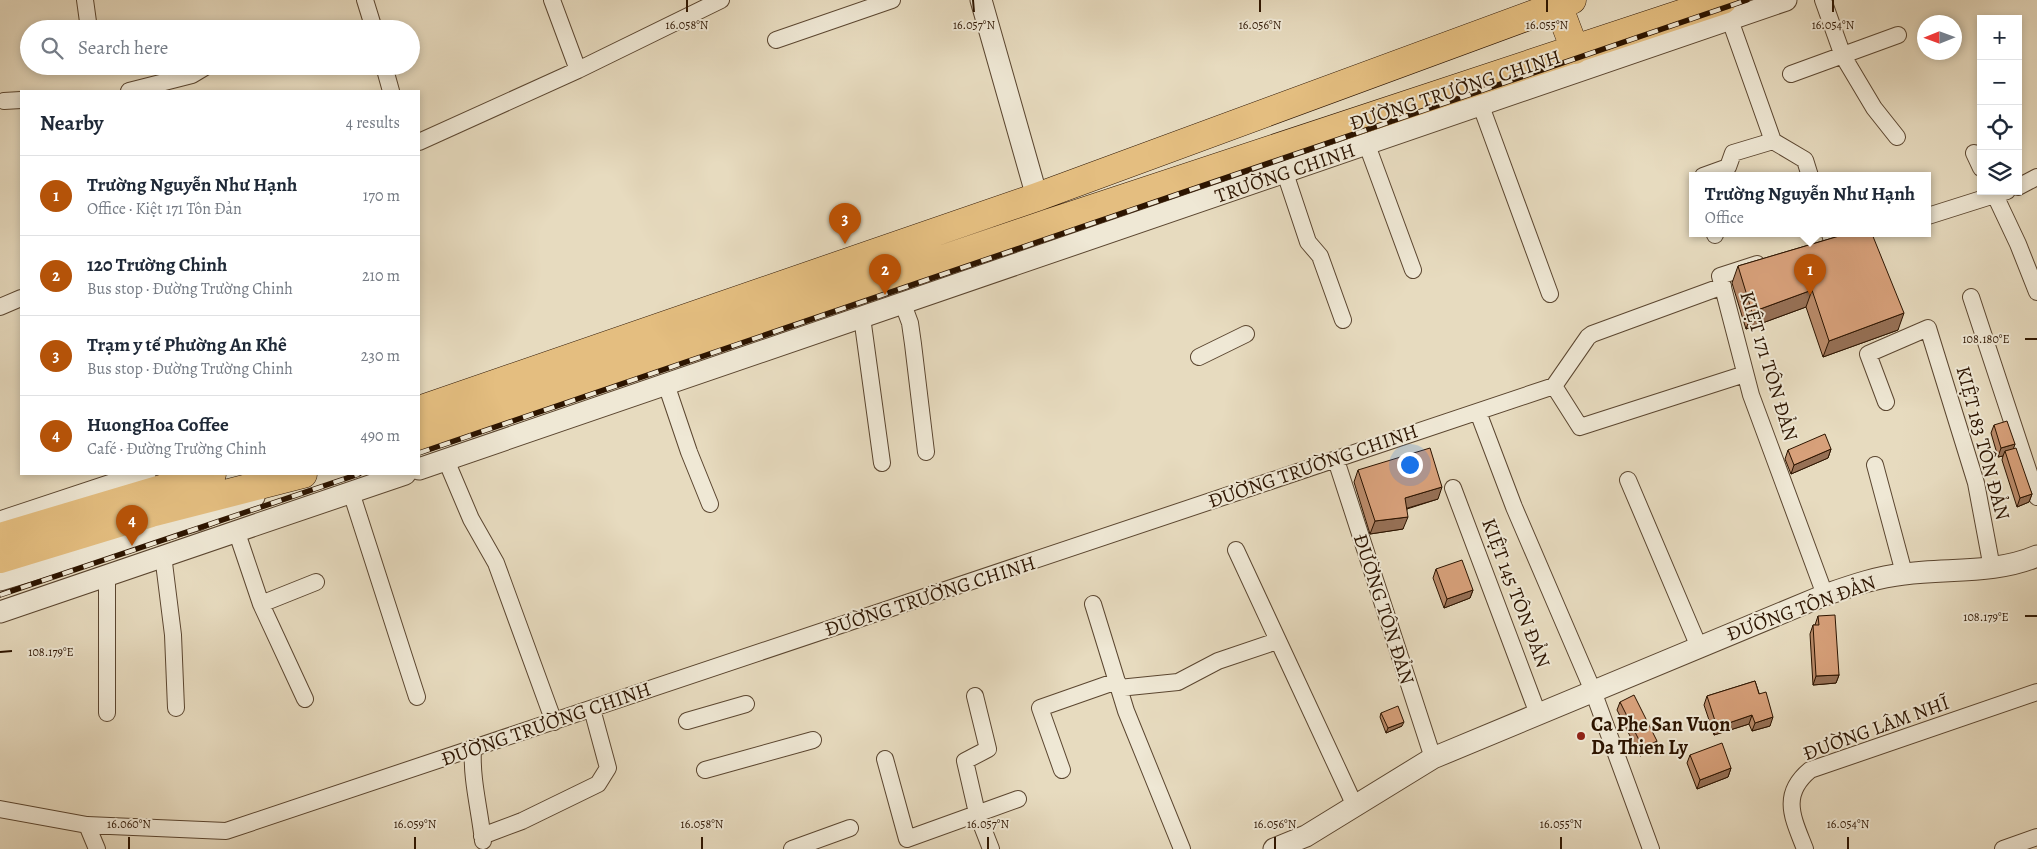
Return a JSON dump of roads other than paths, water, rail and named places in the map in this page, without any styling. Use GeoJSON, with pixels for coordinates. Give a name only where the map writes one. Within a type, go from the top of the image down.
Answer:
{"type":"FeatureCollection","features":[{"type":"Feature","properties":{"kind":"highway","name":"ĐƯỜNG TRƯỜNG CHINH"},"geometry":{"type":"LineString","coordinates":[[420,410],[1037,197],[1565,3]]}},
{"type":"Feature","properties":{"kind":"highway"},"geometry":{"type":"LineString","coordinates":[[1565,3],[1575,50]]}},
{"type":"Feature","properties":{"kind":"highway","name":"ĐƯỜNG TRƯỜNG CHINH"},"geometry":{"type":"LineString","coordinates":[[420,437],[1049,223],[1575,50],[1726,10]]}},
{"type":"Feature","properties":{"kind":"highway"},"geometry":{"type":"LineString","coordinates":[[0,537],[209,475]]}},
{"type":"Feature","properties":{"kind":"highway"},"geometry":{"type":"LineString","coordinates":[[0,559],[147,493],[295,475]]}},
{"type":"Feature","properties":{"kind":"street"},"geometry":{"type":"LineString","coordinates":[[85,0],[88,20]]}},
{"type":"Feature","properties":{"kind":"street"},"geometry":{"type":"LineString","coordinates":[[366,0],[372,20]]}},
{"type":"Feature","properties":{"kind":"street"},"geometry":{"type":"LineString","coordinates":[[552,0],[578,70]]}},
{"type":"Feature","properties":{"kind":"street"},"geometry":{"type":"LineString","coordinates":[[420,142],[578,70],[722,0]]}},
{"type":"Feature","properties":{"kind":"street"},"geometry":{"type":"LineString","coordinates":[[776,40],[892,0]]}},
{"type":"Feature","properties":{"kind":"street"},"geometry":{"type":"LineString","coordinates":[[981,0],[1037,197]]}},
{"type":"Feature","properties":{"kind":"street","name":"TRƯỜNG CHINH"},"geometry":{"type":"LineString","coordinates":[[903,304],[1481,106],[1726,10],[1786,0]]}},
{"type":"Feature","properties":{"kind":"street"},"geometry":{"type":"LineString","coordinates":[[1823,0],[1843,54],[1874,108],[1897,137]]}},
{"type":"Feature","properties":{"kind":"street"},"geometry":{"type":"LineString","coordinates":[[1726,10],[1773,141],[1805,160],[1809,172]]}},
{"type":"Feature","properties":{"kind":"street"},"geometry":{"type":"LineString","coordinates":[[1791,74],[1898,35]]}},
{"type":"Feature","properties":{"kind":"street"},"geometry":{"type":"LineString","coordinates":[[133,90],[192,75]]}},
{"type":"Feature","properties":{"kind":"street"},"geometry":{"type":"LineString","coordinates":[[387,75],[391,90]]}},
{"type":"Feature","properties":{"kind":"street"},"geometry":{"type":"LineString","coordinates":[[4,101],[20,100]]}},
{"type":"Feature","properties":{"kind":"street"},"geometry":{"type":"LineString","coordinates":[[1481,106],[1550,294]]}},
{"type":"Feature","properties":{"kind":"street"},"geometry":{"type":"LineString","coordinates":[[1714,172],[1728,167],[1733,153],[1773,141]]}},
{"type":"Feature","properties":{"kind":"street"},"geometry":{"type":"LineString","coordinates":[[1367,145],[1413,270]]}},
{"type":"Feature","properties":{"kind":"street"},"geometry":{"type":"LineString","coordinates":[[1285,173],[1308,242],[1320,256],[1343,320]]}},
{"type":"Feature","properties":{"kind":"street"},"geometry":{"type":"LineString","coordinates":[[2022,185],[2037,177]]}},
{"type":"Feature","properties":{"kind":"street"},"geometry":{"type":"LineString","coordinates":[[1931,215],[1992,195]]}},
{"type":"Feature","properties":{"kind":"street"},"geometry":{"type":"LineString","coordinates":[[1999,195],[2037,292]]}},
{"type":"Feature","properties":{"kind":"street"},"geometry":{"type":"LineString","coordinates":[[1814,247],[1831,238]]}},
{"type":"Feature","properties":{"kind":"street","name":"KIỆT 171 TÔN ĐẢN"},"geometry":{"type":"LineString","coordinates":[[1776,259],[1720,276],[1751,395],[1825,595]]}},
{"type":"Feature","properties":{"kind":"street"},"geometry":{"type":"LineString","coordinates":[[1723,286],[1592,334],[1554,386],[1580,427],[1745,374]]}},
{"type":"Feature","properties":{"kind":"street"},"geometry":{"type":"LineString","coordinates":[[1971,297],[2037,497]]}},
{"type":"Feature","properties":{"kind":"street"},"geometry":{"type":"LineString","coordinates":[[0,307],[20,298]]}},
{"type":"Feature","properties":{"kind":"street"},"geometry":{"type":"LineString","coordinates":[[420,469],[903,304],[910,323],[926,452]]}},
{"type":"Feature","properties":{"kind":"street"},"geometry":{"type":"LineString","coordinates":[[862,317],[882,463]]}},
{"type":"Feature","properties":{"kind":"street","name":"KIỆT 183 TÔN ĐẢN"},"geometry":{"type":"LineString","coordinates":[[1886,402],[1868,354],[1928,328],[1976,483],[1992,568]]}},
{"type":"Feature","properties":{"kind":"street"},"geometry":{"type":"LineString","coordinates":[[1199,357],[1246,334]]}},
{"type":"Feature","properties":{"kind":"street"},"geometry":{"type":"LineString","coordinates":[[666,384],[710,504]]}},
{"type":"Feature","properties":{"kind":"street","name":"ĐƯỜNG TRƯỜNG CHINH"},"geometry":{"type":"LineString","coordinates":[[0,809],[87,824],[226,831],[1554,386]]}},
{"type":"Feature","properties":{"kind":"street"},"geometry":{"type":"LineString","coordinates":[[1478,412],[1514,507],[1593,691],[1651,849]]}},
{"type":"Feature","properties":{"kind":"street"},"geometry":{"type":"LineString","coordinates":[[446,460],[470,520],[496,563],[554,722]]}},
{"type":"Feature","properties":{"kind":"street","name":"ĐƯỜNG TÔN ĐẢN"},"geometry":{"type":"LineString","coordinates":[[1336,460],[1433,758]]}},
{"type":"Feature","properties":{"kind":"street"},"geometry":{"type":"LineString","coordinates":[[1875,465],[1904,573]]}},
{"type":"Feature","properties":{"kind":"street"},"geometry":{"type":"LineString","coordinates":[[0,580],[197,520],[312,475]]}},
{"type":"Feature","properties":{"kind":"street"},"geometry":{"type":"LineString","coordinates":[[0,612],[402,475]]}},
{"type":"Feature","properties":{"kind":"street"},"geometry":{"type":"LineString","coordinates":[[1628,480],[1699,647]]}},
{"type":"Feature","properties":{"kind":"street","name":"KIỆT 145 TÔN ĐẢN"},"geometry":{"type":"LineString","coordinates":[[1453,488],[1538,714]]}},
{"type":"Feature","properties":{"kind":"street"},"geometry":{"type":"LineString","coordinates":[[351,492],[418,697]]}},
{"type":"Feature","properties":{"kind":"street"},"geometry":{"type":"LineString","coordinates":[[0,522],[147,493]]}},
{"type":"Feature","properties":{"kind":"street"},"geometry":{"type":"LineString","coordinates":[[236,530],[261,604],[305,699]]}},
{"type":"Feature","properties":{"kind":"street"},"geometry":{"type":"LineString","coordinates":[[1236,550],[1355,806]]}},
{"type":"Feature","properties":{"kind":"street"},"geometry":{"type":"LineString","coordinates":[[164,555],[173,635],[176,708]]}},
{"type":"Feature","properties":{"kind":"street","name":"ĐƯỜNG TÔN ĐẢN"},"geometry":{"type":"LineString","coordinates":[[1274,849],[1310,843],[1355,806],[1433,758],[1825,595],[1855,584],[1904,573],[1992,568],[2037,556]]}},
{"type":"Feature","properties":{"kind":"street"},"geometry":{"type":"LineString","coordinates":[[107,574],[107,713]]}},
{"type":"Feature","properties":{"kind":"street"},"geometry":{"type":"LineString","coordinates":[[261,604],[316,582]]}},
{"type":"Feature","properties":{"kind":"street"},"geometry":{"type":"LineString","coordinates":[[1094,604],[1126,711],[1182,849]]}},
{"type":"Feature","properties":{"kind":"street"},"geometry":{"type":"LineString","coordinates":[[1062,770],[1040,708],[1118,684],[1178,682],[1218,661],[1277,641]]}},
{"type":"Feature","properties":{"kind":"street","name":"ĐƯỜNG LÂM NHĨ"},"geometry":{"type":"LineString","coordinates":[[1805,849],[1796,825],[1790,797],[1796,784],[1810,770],[2037,692]]}},
{"type":"Feature","properties":{"kind":"street"},"geometry":{"type":"LineString","coordinates":[[975,696],[988,749],[965,761],[977,814],[991,849]]}},
{"type":"Feature","properties":{"kind":"street"},"geometry":{"type":"LineString","coordinates":[[687,721],[746,704]]}},
{"type":"Feature","properties":{"kind":"street"},"geometry":{"type":"LineString","coordinates":[[472,749],[472,763],[483,839],[598,784],[608,768],[592,709]]}},
{"type":"Feature","properties":{"kind":"street"},"geometry":{"type":"LineString","coordinates":[[705,770],[812,740]]}},
{"type":"Feature","properties":{"kind":"street"},"geometry":{"type":"LineString","coordinates":[[885,759],[907,839],[1018,799]]}},
{"type":"Feature","properties":{"kind":"street"},"geometry":{"type":"LineString","coordinates":[[87,824],[97,849]]}},
{"type":"Feature","properties":{"kind":"street"},"geometry":{"type":"LineString","coordinates":[[792,849],[850,828]]}},
{"type":"Feature","properties":{"kind":"street"},"geometry":{"type":"LineString","coordinates":[[2003,849],[2037,837]]}},
{"type":"Feature","properties":{"kind":"railway"},"geometry":{"type":"LineString","coordinates":[[420,453],[1747,0]]}},
{"type":"Feature","properties":{"kind":"railway"},"geometry":{"type":"LineString","coordinates":[[0,595],[356,475]]}},
{"type":"Feature","properties":{"kind":"place","name":"Trạm y tế Phường An Khê"},"geometry":{"type":"Point","coordinates":[845,244]}},
{"type":"Feature","properties":{"kind":"place","name":"120 Trường Chinh"},"geometry":{"type":"Point","coordinates":[885,295]}},
{"type":"Feature","properties":{"kind":"place","name":"Trường Nguyễn Như Hạnh"},"geometry":{"type":"Point","coordinates":[1810,295]}},
{"type":"Feature","properties":{"kind":"place","name":"HuongHoa Coffee"},"geometry":{"type":"Point","coordinates":[132,546]}},
{"type":"Feature","properties":{"kind":"place","name":"Ca Phe San Vuon Da Thien Ly"},"geometry":{"type":"Point","coordinates":[1581,736]}}]}
